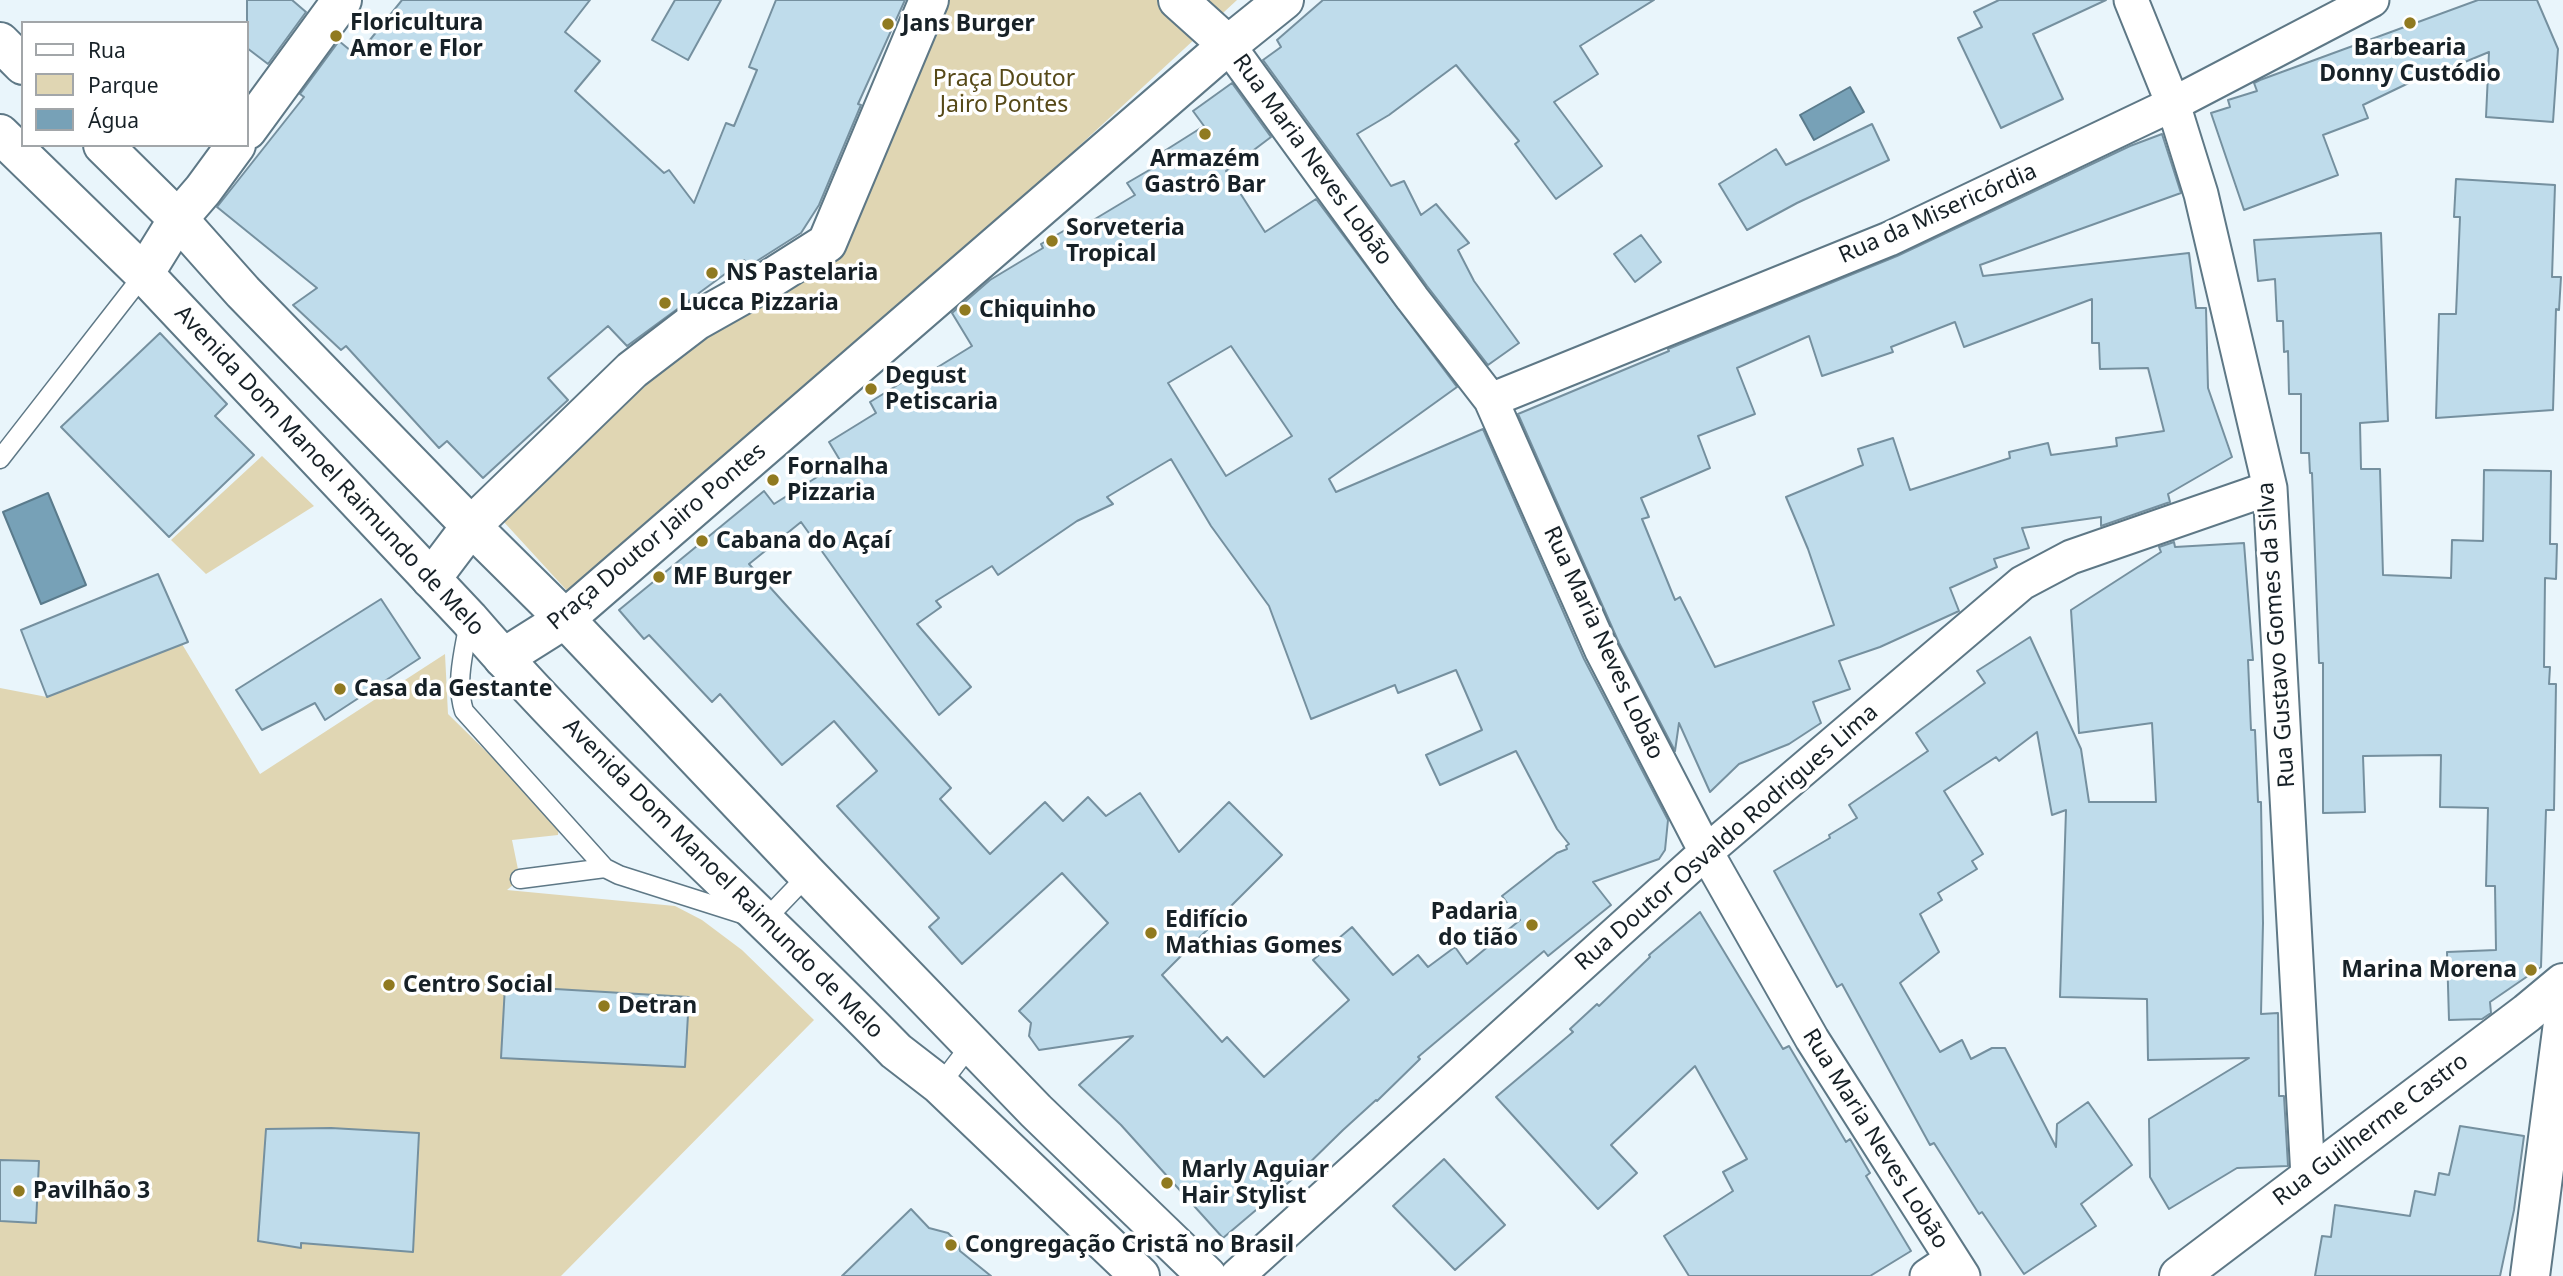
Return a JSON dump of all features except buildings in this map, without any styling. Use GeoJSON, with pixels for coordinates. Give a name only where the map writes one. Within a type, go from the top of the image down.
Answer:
{"type":"FeatureCollection","features":[{"type":"Feature","properties":{"kind":"main road"},"geometry":{"type":"LineString","coordinates":[[248,129],[342,0]]}},
{"type":"Feature","properties":{"kind":"main road"},"geometry":{"type":"LineString","coordinates":[[431,579],[471,526],[632,370],[696,321],[827,243],[929,0]]}},
{"type":"Feature","properties":{"kind":"main road"},"geometry":{"type":"LineString","coordinates":[[1178,0],[1228,45]]}},
{"type":"Feature","properties":{"kind":"main road","name":"Praça Doutor Jairo Pontes"},"geometry":{"type":"LineString","coordinates":[[503,658],[565,618],[1228,45],[1284,0]]}},
{"type":"Feature","properties":{"kind":"main road"},"geometry":{"type":"LineString","coordinates":[[0,42],[21,63]]}},
{"type":"Feature","properties":{"kind":"main road","name":"Avenida Dom Manoel Raimundo de Melo"},"geometry":{"type":"LineString","coordinates":[[0,134],[144,274],[469,618],[503,658],[640,798],[896,1051],[940,1085],[1140,1276]]}},
{"type":"Feature","properties":{"kind":"main road"},"geometry":{"type":"LineString","coordinates":[[105,147],[178,219],[243,292],[471,526],[565,618],[1036,1111],[1207,1276]]}},
{"type":"Feature","properties":{"kind":"main road"},"geometry":{"type":"LineString","coordinates":[[144,274],[178,219],[235,147]]}},
{"type":"Feature","properties":{"kind":"main road","name":"Rua Guilherme Castro"},"geometry":{"type":"LineString","coordinates":[[2179,1276],[2563,983]]}},
{"type":"Feature","properties":{"kind":"main road"},"geometry":{"type":"LineString","coordinates":[[2530,1276],[2563,1023]]}},
{"type":"Feature","properties":{"kind":"street","name":"Rua Gustavo Gomes da Silva"},"geometry":{"type":"LineString","coordinates":[[2131,0],[2173,104],[2201,194],[2270,488],[2308,1177]]}},
{"type":"Feature","properties":{"kind":"street","name":"Rua da Misericórdia"},"geometry":{"type":"LineString","coordinates":[[1491,400],[1889,239],[2173,104],[2372,0]]}},
{"type":"Feature","properties":{"kind":"street","name":"Rua Maria Neves Lobão"},"geometry":{"type":"LineString","coordinates":[[1228,45],[1412,298],[1491,400],[1602,651],[1706,852],[1947,1271]]}},
{"type":"Feature","properties":{"kind":"street","name":"Rua Doutor Osvaldo Rodrigues Lima"},"geometry":{"type":"LineString","coordinates":[[1237,1276],[1706,852],[2022,583],[2070,556],[2270,488]]}},
{"type":"Feature","properties":{"kind":"lane"},"geometry":{"type":"LineString","coordinates":[[0,459],[144,274]]}},
{"type":"Feature","properties":{"kind":"lane"},"geometry":{"type":"LineString","coordinates":[[469,618],[460,676],[460,697],[464,711],[605,868],[619,875],[764,921],[808,875]]}},
{"type":"Feature","properties":{"kind":"lane"},"geometry":{"type":"LineString","coordinates":[[520,879],[605,868]]}},
{"type":"Feature","properties":{"kind":"lane"},"geometry":{"type":"LineString","coordinates":[[940,1085],[972,1043]]}},
{"type":"Feature","properties":{"kind":"green space","name":"Praça Doutor Jairo Pontes"},"geometry":{"type":"Polygon","coordinates":[[[945,0],[1237,0],[1038,184],[571,595],[503,521],[671,358],[839,251],[945,0]]]}},
{"type":"Feature","properties":{"kind":"green space"},"geometry":{"type":"Polygon","coordinates":[[[262,456],[314,506],[206,574],[171,540],[262,456]]]}},
{"type":"Feature","properties":{"kind":"green space","name":"Centro Social"},"geometry":{"type":"Polygon","coordinates":[[[182,644],[260,774],[445,654],[448,714],[559,823],[558,835],[512,840],[520,879],[507,890],[675,906],[702,920],[742,950],[814,1020],[561,1276],[0,1276],[0,688],[47,697],[182,644]]]}},
{"type":"Feature","properties":{"kind":"water"},"geometry":{"type":"Polygon","coordinates":[[[1850,87],[1864,112],[1814,140],[1800,115],[1850,87]]]}},
{"type":"Feature","properties":{"kind":"water"},"geometry":{"type":"Polygon","coordinates":[[[48,493],[86,585],[41,604],[3,512],[48,493]]]}},
{"type":"Feature","properties":{"kind":"place","name":"Barbearia Donny Custódio"},"geometry":{"type":"Point","coordinates":[2410,23]}},
{"type":"Feature","properties":{"kind":"place","name":"Jans Burger"},"geometry":{"type":"Point","coordinates":[888,24]}},
{"type":"Feature","properties":{"kind":"place","name":"Floricultura Amor e Flor"},"geometry":{"type":"Point","coordinates":[336,36]}},
{"type":"Feature","properties":{"kind":"place","name":"Armazém Gastrô Bar"},"geometry":{"type":"Point","coordinates":[1205,134]}},
{"type":"Feature","properties":{"kind":"place","name":"Sorveteria Tropical"},"geometry":{"type":"Point","coordinates":[1052,241]}},
{"type":"Feature","properties":{"kind":"place","name":"NS Pastelaria"},"geometry":{"type":"Point","coordinates":[712,273]}},
{"type":"Feature","properties":{"kind":"place","name":"Lucca Pizzaria"},"geometry":{"type":"Point","coordinates":[665,303]}},
{"type":"Feature","properties":{"kind":"place","name":"Chiquinho"},"geometry":{"type":"Point","coordinates":[965,310]}},
{"type":"Feature","properties":{"kind":"place","name":"Degust Petiscaria"},"geometry":{"type":"Point","coordinates":[871,389]}},
{"type":"Feature","properties":{"kind":"place","name":"Fornalha Pizzaria"},"geometry":{"type":"Point","coordinates":[773,480]}},
{"type":"Feature","properties":{"kind":"place","name":"Cabana do Açaí"},"geometry":{"type":"Point","coordinates":[702,541]}},
{"type":"Feature","properties":{"kind":"place","name":"MF Burger"},"geometry":{"type":"Point","coordinates":[659,577]}},
{"type":"Feature","properties":{"kind":"place","name":"Casa da Gestante"},"geometry":{"type":"Point","coordinates":[340,689]}},
{"type":"Feature","properties":{"kind":"place","name":"Padaria do tião"},"geometry":{"type":"Point","coordinates":[1532,925]}},
{"type":"Feature","properties":{"kind":"place","name":"Edifício Mathias Gomes"},"geometry":{"type":"Point","coordinates":[1151,933]}},
{"type":"Feature","properties":{"kind":"place","name":"Marina Morena"},"geometry":{"type":"Point","coordinates":[2531,970]}},
{"type":"Feature","properties":{"kind":"place","name":"Centro Social"},"geometry":{"type":"Point","coordinates":[389,985]}},
{"type":"Feature","properties":{"kind":"place","name":"Detran"},"geometry":{"type":"Point","coordinates":[604,1006]}},
{"type":"Feature","properties":{"kind":"place","name":"Marly Aguiar Hair Stylist"},"geometry":{"type":"Point","coordinates":[1167,1183]}},
{"type":"Feature","properties":{"kind":"place","name":"Pavilhão 3"},"geometry":{"type":"Point","coordinates":[19,1191]}},
{"type":"Feature","properties":{"kind":"place","name":"Congregação Cristã no Brasil"},"geometry":{"type":"Point","coordinates":[951,1245]}}]}
